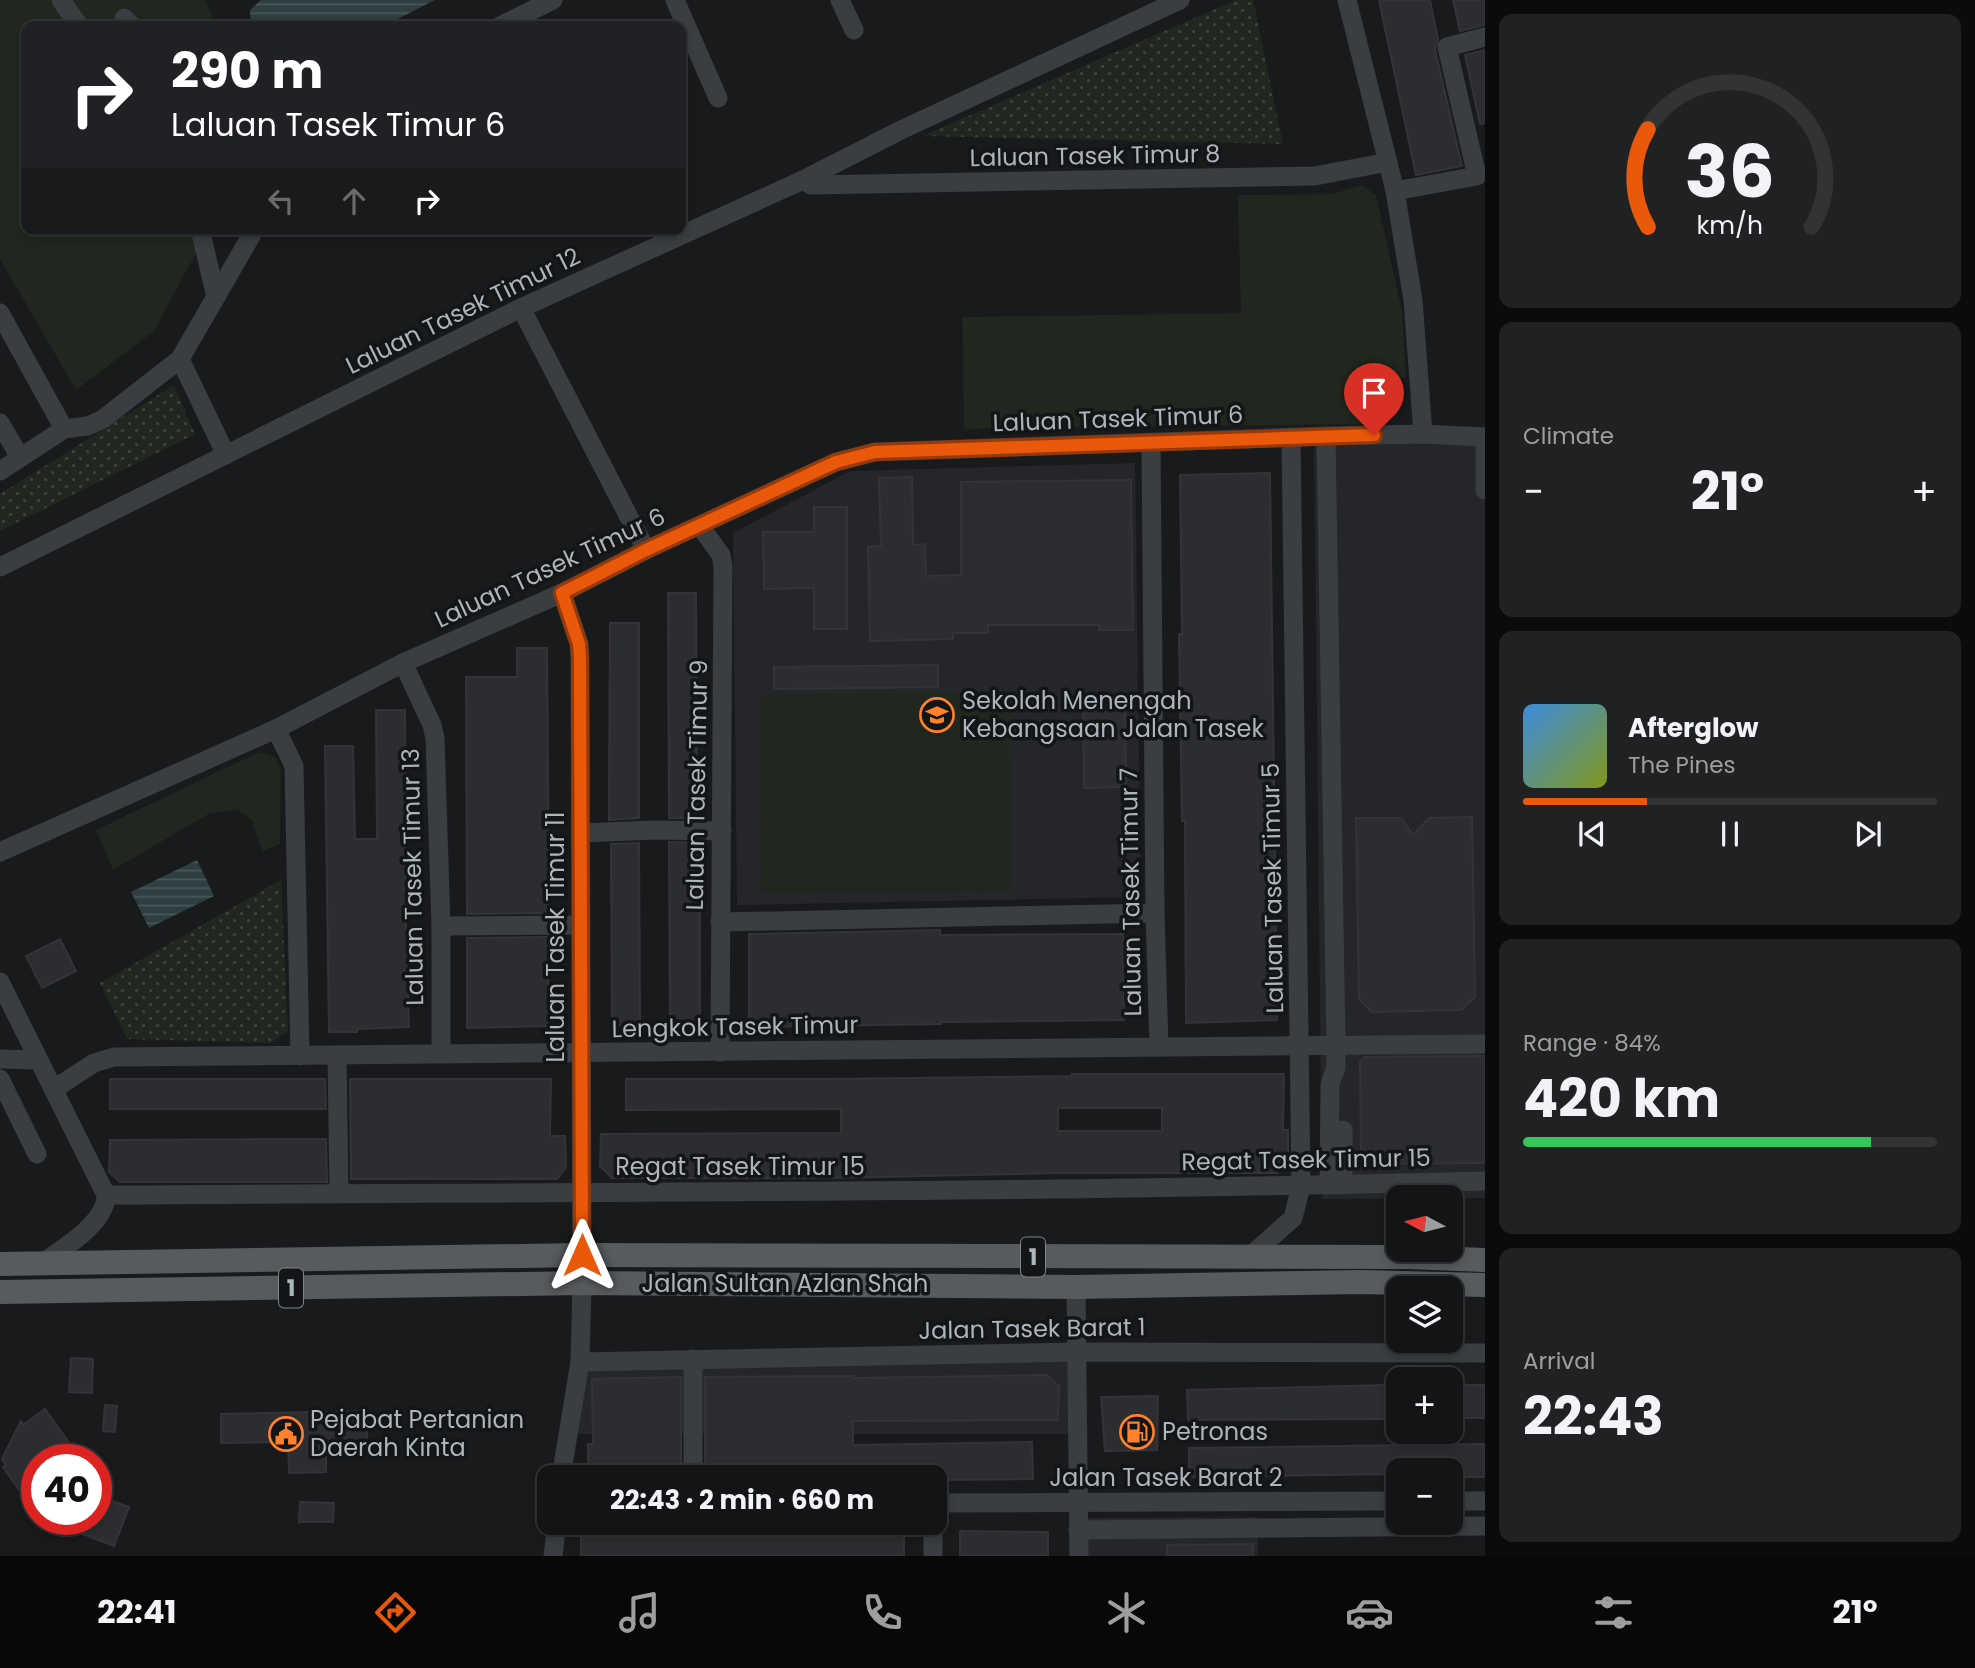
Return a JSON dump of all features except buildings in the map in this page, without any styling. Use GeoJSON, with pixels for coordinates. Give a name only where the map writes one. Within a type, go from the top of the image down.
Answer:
{"type":"FeatureCollection","features":[{"type":"Feature","properties":{"kind":"main road","name":"Jalan Sultan Azlan Shah"},"geometry":{"type":"LineString","coordinates":[[0,1264],[582,1255],[1485,1260]]}},
{"type":"Feature","properties":{"kind":"main road","name":"Jalan Sultan Azlan Shah"},"geometry":{"type":"LineString","coordinates":[[0,1292],[582,1283],[1076,1287],[1360,1282],[1485,1285]]}},
{"type":"Feature","properties":{"kind":"street"},"geometry":{"type":"LineString","coordinates":[[61,0],[76,21]]}},
{"type":"Feature","properties":{"kind":"street"},"geometry":{"type":"LineString","coordinates":[[514,21],[553,0]]}},
{"type":"Feature","properties":{"kind":"street"},"geometry":{"type":"LineString","coordinates":[[675,0],[684,21]]}},
{"type":"Feature","properties":{"kind":"street"},"geometry":{"type":"LineString","coordinates":[[840,0],[854,30]]}},
{"type":"Feature","properties":{"kind":"street","name":"Laluan Tasek Timur 12"},"geometry":{"type":"LineString","coordinates":[[686,233],[803,180],[901,130],[1180,0]]}},
{"type":"Feature","properties":{"kind":"street"},"geometry":{"type":"LineString","coordinates":[[1347,0],[1395,191],[1413,300],[1423,434]]}},
{"type":"Feature","properties":{"kind":"street"},"geometry":{"type":"LineString","coordinates":[[686,25],[718,99]]}},
{"type":"Feature","properties":{"kind":"street"},"geometry":{"type":"LineString","coordinates":[[1395,191],[1481,176],[1447,47],[1485,37]]}},
{"type":"Feature","properties":{"kind":"street","name":"Laluan Tasek Timur 8"},"geometry":{"type":"LineString","coordinates":[[803,180],[811,185],[1315,176],[1388,162]]}},
{"type":"Feature","properties":{"kind":"street"},"geometry":{"type":"LineString","coordinates":[[201,235],[216,297]]}},
{"type":"Feature","properties":{"kind":"street"},"geometry":{"type":"LineString","coordinates":[[0,471],[64,429],[88,426],[103,419],[180,359],[252,235]]}},
{"type":"Feature","properties":{"kind":"street","name":"Laluan Tasek Timur 12"},"geometry":{"type":"LineString","coordinates":[[0,567],[521,307],[681,235]]}},
{"type":"Feature","properties":{"kind":"street"},"geometry":{"type":"LineString","coordinates":[[521,307],[646,550]]}},
{"type":"Feature","properties":{"kind":"street"},"geometry":{"type":"LineString","coordinates":[[0,313],[64,429]]}},
{"type":"Feature","properties":{"kind":"street"},"geometry":{"type":"LineString","coordinates":[[180,359],[226,455]]}},
{"type":"Feature","properties":{"kind":"street"},"geometry":{"type":"LineString","coordinates":[[0,423],[20,457]]}},
{"type":"Feature","properties":{"kind":"street","name":"Laluan Tasek Timur 6"},"geometry":{"type":"LineString","coordinates":[[0,852],[275,729],[403,663],[562,593],[646,550],[836,462],[875,452],[1326,436],[1423,434],[1485,437]]}},
{"type":"Feature","properties":{"kind":"street"},"geometry":{"type":"LineString","coordinates":[[1326,436],[1336,1068],[1343,1082],[1336,1185]]}},
{"type":"Feature","properties":{"kind":"street","name":"Laluan Tasek Timur 5"},"geometry":{"type":"LineString","coordinates":[[1291,437],[1299,1045]]}},
{"type":"Feature","properties":{"kind":"street"},"geometry":{"type":"LineString","coordinates":[[1485,437],[1485,491]]}},
{"type":"Feature","properties":{"kind":"street","name":"Laluan Tasek Timur 7"},"geometry":{"type":"LineString","coordinates":[[1152,443],[1155,913],[1159,1047]]}},
{"type":"Feature","properties":{"kind":"street","name":"Laluan Tasek Timur 9"},"geometry":{"type":"LineString","coordinates":[[700,526],[721,555],[723,566],[720,1052]]}},
{"type":"Feature","properties":{"kind":"street","name":"Laluan Tasek Timur 11"},"geometry":{"type":"LineString","coordinates":[[562,593],[579,644],[580,658],[582,1193],[580,1362],[563,1465]]}},
{"type":"Feature","properties":{"kind":"street","name":"Laluan Tasek Timur 13"},"geometry":{"type":"LineString","coordinates":[[403,663],[432,725],[435,738],[441,926],[441,1054]]}},
{"type":"Feature","properties":{"kind":"street"},"geometry":{"type":"LineString","coordinates":[[275,729],[294,766],[300,1056]]}},
{"type":"Feature","properties":{"kind":"street"},"geometry":{"type":"LineString","coordinates":[[580,833],[722,831]]}},
{"type":"Feature","properties":{"kind":"street"},"geometry":{"type":"LineString","coordinates":[[720,922],[1155,913]]}},
{"type":"Feature","properties":{"kind":"street"},"geometry":{"type":"LineString","coordinates":[[441,926],[581,925]]}},
{"type":"Feature","properties":{"kind":"street"},"geometry":{"type":"LineString","coordinates":[[0,982],[106,1194],[104,1207],[93,1223],[41,1264]]}},
{"type":"Feature","properties":{"kind":"street","name":"Lengkok Tasek Timur"},"geometry":{"type":"LineString","coordinates":[[54,1089],[94,1063],[114,1057],[1485,1044]]}},
{"type":"Feature","properties":{"kind":"street"},"geometry":{"type":"LineString","coordinates":[[1249,1257],[1293,1218],[1301,1186],[1299,1045]]}},
{"type":"Feature","properties":{"kind":"street"},"geometry":{"type":"LineString","coordinates":[[337,1055],[339,1193]]}},
{"type":"Feature","properties":{"kind":"street"},"geometry":{"type":"LineString","coordinates":[[0,1059],[37,1060]]}},
{"type":"Feature","properties":{"kind":"street"},"geometry":{"type":"LineString","coordinates":[[0,1079],[37,1154]]}},
{"type":"Feature","properties":{"kind":"street","name":"Regat Tasek Timur 15"},"geometry":{"type":"LineString","coordinates":[[106,1194],[582,1193],[1301,1186],[1485,1181]]}},
{"type":"Feature","properties":{"kind":"street"},"geometry":{"type":"LineString","coordinates":[[1076,1287],[1079,1556]]}},
{"type":"Feature","properties":{"kind":"street","name":"Jalan Tasek Barat 1"},"geometry":{"type":"LineString","coordinates":[[580,1362],[1076,1352],[1485,1353]]}},
{"type":"Feature","properties":{"kind":"street"},"geometry":{"type":"LineString","coordinates":[[693,1359],[693,1465]]}},
{"type":"Feature","properties":{"kind":"street","name":"Jalan Tasek Barat 2"},"geometry":{"type":"LineString","coordinates":[[947,1503],[1386,1501]]}},
{"type":"Feature","properties":{"kind":"street"},"geometry":{"type":"LineString","coordinates":[[1463,1501],[1485,1501]]}},
{"type":"Feature","properties":{"kind":"street"},"geometry":{"type":"LineString","coordinates":[[1078,1530],[1485,1526]]}},
{"type":"Feature","properties":{"kind":"street"},"geometry":{"type":"LineString","coordinates":[[553,1556],[555,1535]]}},
{"type":"Feature","properties":{"kind":"street"},"geometry":{"type":"LineString","coordinates":[[933,1535],[933,1556]]}},
{"type":"Feature","properties":{"kind":"shaded area"},"geometry":{"type":"Polygon","coordinates":[[[0,0],[205,0],[215,21],[21,21],[21,235],[206,235],[154,331],[76,390],[0,259],[0,0]]]}},
{"type":"Feature","properties":{"kind":"shaded area"},"geometry":{"type":"Polygon","coordinates":[[[261,0],[435,0],[394,21],[251,21],[250,10],[261,0]]]}},
{"type":"Feature","properties":{"kind":"shaded area"},"geometry":{"type":"Polygon","coordinates":[[[1236,0],[1253,0],[1283,144],[922,136],[1236,0]]]}},
{"type":"Feature","properties":{"kind":"shaded area"},"geometry":{"type":"Polygon","coordinates":[[[1362,185],[1376,195],[1402,311],[1406,378],[1367,382],[1369,424],[964,429],[962,317],[1241,313],[1238,195],[1332,194],[1362,185]]]}},
{"type":"Feature","properties":{"kind":"shaded area"},"geometry":{"type":"Polygon","coordinates":[[[174,385],[195,434],[0,531],[0,494],[174,385]]]}},
{"type":"Feature","properties":{"kind":"shaded area"},"geometry":{"type":"Polygon","coordinates":[[[1314,433],[1485,437],[1485,1198],[1463,1198],[1463,1185],[1386,1185],[1386,1199],[1322,1199],[1314,433]]]}},
{"type":"Feature","properties":{"kind":"shaded area","name":"Sekolah Menengah Kebangsaan Jalan Tasek"},"geometry":{"type":"Polygon","coordinates":[[[1135,463],[1141,897],[737,905],[733,533],[850,471],[1135,463]]]}},
{"type":"Feature","properties":{"kind":"shaded area"},"geometry":{"type":"Polygon","coordinates":[[[1009,692],[1011,891],[761,893],[759,695],[1009,692]]]}},
{"type":"Feature","properties":{"kind":"shaded area"},"geometry":{"type":"Polygon","coordinates":[[[259,752],[276,757],[281,772],[280,844],[262,851],[252,820],[237,810],[210,813],[113,870],[96,830],[259,752]]]}},
{"type":"Feature","properties":{"kind":"shaded area"},"geometry":{"type":"Polygon","coordinates":[[[197,860],[214,896],[149,928],[131,892],[197,860]]]}},
{"type":"Feature","properties":{"kind":"shaded area"},"geometry":{"type":"Polygon","coordinates":[[[281,880],[288,1031],[271,1043],[127,1039],[100,983],[281,880]]]}},
{"type":"Feature","properties":{"kind":"shaded area"},"geometry":{"type":"Polygon","coordinates":[[[1084,1346],[1083,1434],[575,1434],[585,1354],[1084,1346]]]}},
{"type":"Feature","properties":{"kind":"shaded area"},"geometry":{"type":"Polygon","coordinates":[[[1258,1517],[1258,1556],[1079,1556],[1080,1518],[1258,1517]]]}},
{"type":"Feature","properties":{"kind":"place","name":"Sekolah Menengah Kebangsaan Jalan Tasek"},"geometry":{"type":"Point","coordinates":[937,715]}},
{"type":"Feature","properties":{"kind":"place","name":"Petronas"},"geometry":{"type":"Point","coordinates":[1137,1432]}},
{"type":"Feature","properties":{"kind":"place","name":"Pejabat Pertanian Daerah Kinta"},"geometry":{"type":"Point","coordinates":[286,1434]}},
{"type":"Feature","properties":{"kind":"route"},"geometry":{"type":"LineString","coordinates":[[582,1255],[580,658],[579,644],[562,593],[646,550],[836,462],[875,452],[1374,435]]}}]}
